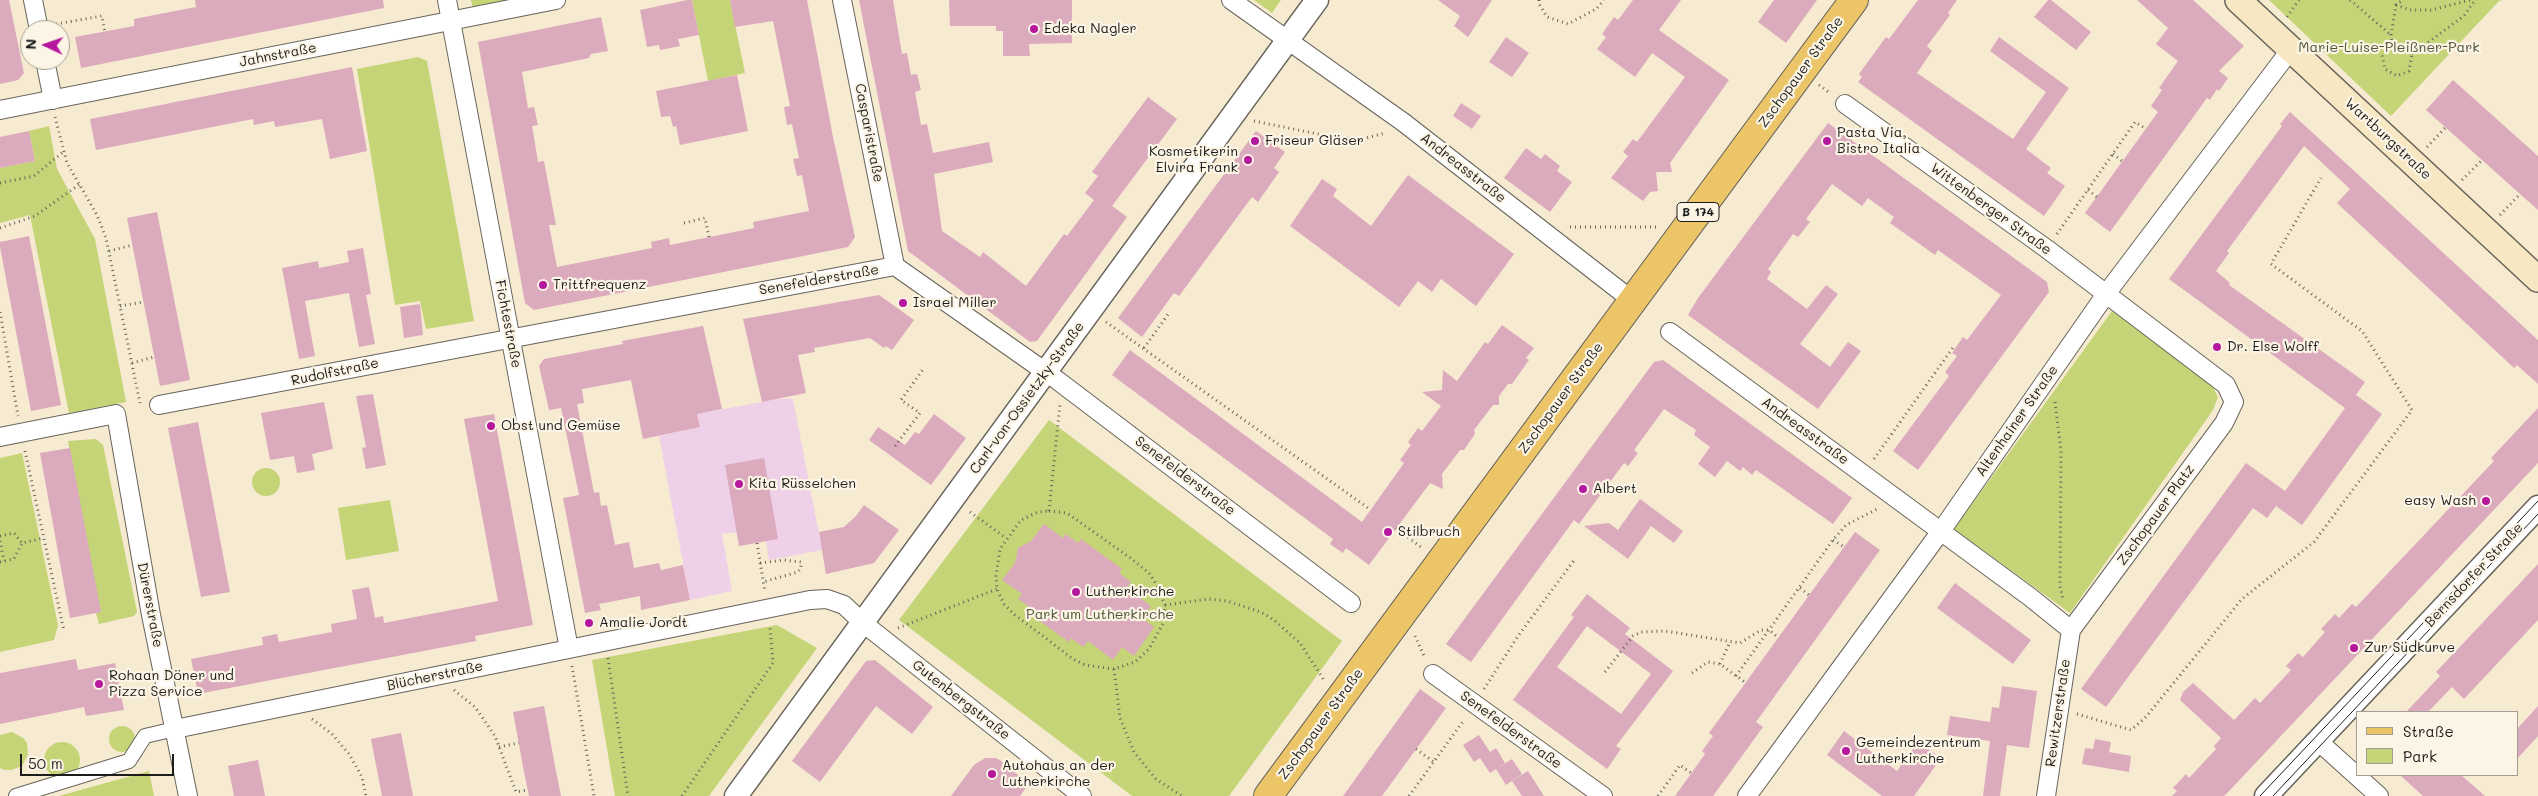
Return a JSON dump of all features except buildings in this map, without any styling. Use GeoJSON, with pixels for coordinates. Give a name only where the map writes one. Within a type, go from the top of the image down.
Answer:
{"type":"FeatureCollection","features":[{"type":"Feature","properties":{"kind":"main road","name":"Zschopauer Straße"},"geometry":{"type":"LineString","coordinates":[[1268,796],[1854,0]]}},
{"type":"Feature","properties":{"kind":"main road","name":"Wartburgstraße"},"geometry":{"type":"LineString","coordinates":[[2238,0],[2538,279]]}},
{"type":"Feature","properties":{"kind":"street"},"geometry":{"type":"LineString","coordinates":[[33,0],[37,20]]}},
{"type":"Feature","properties":{"kind":"street","name":"Fichtestraße"},"geometry":{"type":"LineString","coordinates":[[447,0],[569,649]]}},
{"type":"Feature","properties":{"kind":"street","name":"Jahnstraße"},"geometry":{"type":"LineString","coordinates":[[0,110],[556,0]]}},
{"type":"Feature","properties":{"kind":"street","name":"Casparistraße"},"geometry":{"type":"LineString","coordinates":[[842,0],[895,266]]}},
{"type":"Feature","properties":{"kind":"street"},"geometry":{"type":"LineString","coordinates":[[1231,0],[1288,42]]}},
{"type":"Feature","properties":{"kind":"street","name":"Carl-von-Ossietzky-Straße"},"geometry":{"type":"LineString","coordinates":[[736,796],[871,629],[953,500],[1054,378],[1090,312],[1317,0]]}},
{"type":"Feature","properties":{"kind":"street","name":"Andreasstraße"},"geometry":{"type":"LineString","coordinates":[[1288,42],[1403,122],[1633,301]]}},
{"type":"Feature","properties":{"kind":"street","name":"Altenhainer Straße"},"geometry":{"type":"LineString","coordinates":[[1747,796],[1941,530],[2106,294],[2291,49]]}},
{"type":"Feature","properties":{"kind":"street"},"geometry":{"type":"LineString","coordinates":[[47,70],[52,100]]}},
{"type":"Feature","properties":{"kind":"street","name":"Wittenberger Straße"},"geometry":{"type":"LineString","coordinates":[[1845,104],[2047,249],[2106,294]]}},
{"type":"Feature","properties":{"kind":"street","name":"Senefelderstraße"},"geometry":{"type":"LineString","coordinates":[[510,337],[895,266],[1054,378],[1351,602]]}},
{"type":"Feature","properties":{"kind":"street","name":"Zschopauer Platz"},"geometry":{"type":"LineString","coordinates":[[2070,630],[2224,423],[2234,402],[2226,385],[2106,294]]}},
{"type":"Feature","properties":{"kind":"street","name":"Andreasstraße"},"geometry":{"type":"LineString","coordinates":[[1670,332],[1941,530]]}},
{"type":"Feature","properties":{"kind":"street","name":"Rudolfstraße"},"geometry":{"type":"LineString","coordinates":[[159,405],[510,337]]}},
{"type":"Feature","properties":{"kind":"street","name":"Dürerstraße"},"geometry":{"type":"LineString","coordinates":[[20,432],[116,414],[151,615],[188,796]]}},
{"type":"Feature","properties":{"kind":"street"},"geometry":{"type":"LineString","coordinates":[[0,436],[20,432]]}},
{"type":"Feature","properties":{"kind":"street","name":"Bernsdorfer Straße"},"geometry":{"type":"LineString","coordinates":[[2266,796],[2538,507]]}},
{"type":"Feature","properties":{"kind":"street"},"geometry":{"type":"LineString","coordinates":[[1941,530],[2030,597],[2070,630]]}},
{"type":"Feature","properties":{"kind":"street","name":"Blücherstraße"},"geometry":{"type":"LineString","coordinates":[[16,796],[128,761],[145,736],[768,608],[827,599],[844,605],[871,629]]}},
{"type":"Feature","properties":{"kind":"street","name":"Gutenbergstraße"},"geometry":{"type":"LineString","coordinates":[[871,629],[1082,796]]}},
{"type":"Feature","properties":{"kind":"street","name":"Rewitzerstraße"},"geometry":{"type":"LineString","coordinates":[[2046,796],[2070,630]]}},
{"type":"Feature","properties":{"kind":"street","name":"Senefelderstraße"},"geometry":{"type":"LineString","coordinates":[[1433,674],[1603,796]]}},
{"type":"Feature","properties":{"kind":"street"},"geometry":{"type":"LineString","coordinates":[[2318,741],[2356,775]]}},
{"type":"Feature","properties":{"kind":"street"},"geometry":{"type":"LineString","coordinates":[[2357,776],[2379,796]]}},
{"type":"Feature","properties":{"kind":"path"},"geometry":{"type":"LineString","coordinates":[[1539,0],[1539,4],[1548,17],[1568,24],[1596,9],[1604,0]]}},
{"type":"Feature","properties":{"kind":"path"},"geometry":{"type":"LineString","coordinates":[[2350,0],[2392,34]]}},
{"type":"Feature","properties":{"kind":"path"},"geometry":{"type":"LineString","coordinates":[[2403,0],[2396,5],[2392,45],[2382,55],[2385,69],[2397,76],[2409,71],[2412,54],[2464,16],[2475,0]]}},
{"type":"Feature","properties":{"kind":"path"},"geometry":{"type":"LineString","coordinates":[[2396,5],[2410,10],[2431,10],[2470,0]]}},
{"type":"Feature","properties":{"kind":"path"},"geometry":{"type":"LineString","coordinates":[[70,23],[102,16],[105,32]]}},
{"type":"Feature","properties":{"kind":"path"},"geometry":{"type":"LineString","coordinates":[[2392,45],[2403,46],[2412,54]]}},
{"type":"Feature","properties":{"kind":"path"},"geometry":{"type":"LineString","coordinates":[[1801,72],[1845,104]]}},
{"type":"Feature","properties":{"kind":"path"},"geometry":{"type":"LineString","coordinates":[[52,100],[67,163],[100,221],[109,251],[141,409],[159,405]]}},
{"type":"Feature","properties":{"kind":"path"},"geometry":{"type":"LineString","coordinates":[[1234,116],[1333,137],[1362,139],[1385,133],[1403,122]]}},
{"type":"Feature","properties":{"kind":"path"},"geometry":{"type":"LineString","coordinates":[[2047,249],[2135,122],[2146,129]]}},
{"type":"Feature","properties":{"kind":"path"},"geometry":{"type":"LineString","coordinates":[[0,182],[34,176],[63,152]]}},
{"type":"Feature","properties":{"kind":"path"},"geometry":{"type":"LineString","coordinates":[[2112,154],[2122,161]]}},
{"type":"Feature","properties":{"kind":"path"},"geometry":{"type":"LineString","coordinates":[[2058,709],[2131,730],[2145,718],[2242,599],[2314,542],[2412,410],[2362,331],[2270,264],[2322,178]]}},
{"type":"Feature","properties":{"kind":"path"},"geometry":{"type":"LineString","coordinates":[[0,228],[35,216],[80,184]]}},
{"type":"Feature","properties":{"kind":"path"},"geometry":{"type":"LineString","coordinates":[[2088,190],[2097,196]]}},
{"type":"Feature","properties":{"kind":"path"},"geometry":{"type":"LineString","coordinates":[[2485,229],[2520,194]]}},
{"type":"Feature","properties":{"kind":"path"},"geometry":{"type":"LineString","coordinates":[[684,222],[705,218],[709,237]]}},
{"type":"Feature","properties":{"kind":"path"},"geometry":{"type":"LineString","coordinates":[[1540,228],[1688,226]]}},
{"type":"Feature","properties":{"kind":"path"},"geometry":{"type":"LineString","coordinates":[[109,251],[133,245]]}},
{"type":"Feature","properties":{"kind":"path"},"geometry":{"type":"LineString","coordinates":[[120,306],[143,302]]}},
{"type":"Feature","properties":{"kind":"path"},"geometry":{"type":"LineString","coordinates":[[0,312],[20,432],[64,632]]}},
{"type":"Feature","properties":{"kind":"path"},"geometry":{"type":"LineString","coordinates":[[1090,312],[1144,348],[1371,510]]}},
{"type":"Feature","properties":{"kind":"path"},"geometry":{"type":"LineString","coordinates":[[1144,348],[1168,314]]}},
{"type":"Feature","properties":{"kind":"path"},"geometry":{"type":"LineString","coordinates":[[1864,474],[1954,346]]}},
{"type":"Feature","properties":{"kind":"path"},"geometry":{"type":"LineString","coordinates":[[132,363],[154,357]]}},
{"type":"Feature","properties":{"kind":"path"},"geometry":{"type":"LineString","coordinates":[[895,446],[920,413],[901,400],[924,368]]}},
{"type":"Feature","properties":{"kind":"path"},"geometry":{"type":"LineString","coordinates":[[2051,371],[2061,451],[2060,586],[2070,630]]}},
{"type":"Feature","properties":{"kind":"path"},"geometry":{"type":"LineString","coordinates":[[1049,511],[1054,378]]}},
{"type":"Feature","properties":{"kind":"path"},"geometry":{"type":"LineString","coordinates":[[1736,676],[1833,540],[1846,525],[1879,508],[1890,493]]}},
{"type":"Feature","properties":{"kind":"path"},"geometry":{"type":"LineString","coordinates":[[953,500],[1006,538]]}},
{"type":"Feature","properties":{"kind":"path"},"geometry":{"type":"LineString","coordinates":[[1049,511],[1067,513],[1149,573],[1165,605],[1164,622],[1149,648],[1135,662],[1114,669],[1095,668],[1073,659],[1014,615],[1004,604],[998,589],[997,561],[1000,549],[1020,520],[1038,512],[1049,511]]}},
{"type":"Feature","properties":{"kind":"path"},"geometry":{"type":"LineString","coordinates":[[1396,528],[1441,562]]}},
{"type":"Feature","properties":{"kind":"path"},"geometry":{"type":"LineString","coordinates":[[0,536],[14,534],[22,543]]}},
{"type":"Feature","properties":{"kind":"path"},"geometry":{"type":"LineString","coordinates":[[22,543],[44,538]]}},
{"type":"Feature","properties":{"kind":"path"},"geometry":{"type":"LineString","coordinates":[[1833,540],[1844,548]]}},
{"type":"Feature","properties":{"kind":"path"},"geometry":{"type":"LineString","coordinates":[[0,541],[2,561],[14,559],[22,543]]}},
{"type":"Feature","properties":{"kind":"path"},"geometry":{"type":"LineString","coordinates":[[682,796],[773,662],[768,608],[757,543]]}},
{"type":"Feature","properties":{"kind":"path"},"geometry":{"type":"LineString","coordinates":[[1409,796],[1475,704],[1518,636],[1575,559]]}},
{"type":"Feature","properties":{"kind":"path"},"geometry":{"type":"LineString","coordinates":[[760,563],[784,560],[801,562],[801,568],[798,572],[763,582]]}},
{"type":"Feature","properties":{"kind":"path"},"geometry":{"type":"LineString","coordinates":[[1800,588],[1809,595]]}},
{"type":"Feature","properties":{"kind":"path"},"geometry":{"type":"LineString","coordinates":[[871,629],[998,589]]}},
{"type":"Feature","properties":{"kind":"path"},"geometry":{"type":"LineString","coordinates":[[1165,605],[1209,599],[1227,601],[1267,616],[1300,643],[1338,701]]}},
{"type":"Feature","properties":{"kind":"path"},"geometry":{"type":"LineString","coordinates":[[1605,672],[1633,636],[1641,632],[1659,630],[1740,643],[1761,630],[1768,630],[1779,638]]}},
{"type":"Feature","properties":{"kind":"path"},"geometry":{"type":"LineString","coordinates":[[1413,631],[1433,674]]}},
{"type":"Feature","properties":{"kind":"path"},"geometry":{"type":"LineString","coordinates":[[606,641],[628,796]]}},
{"type":"Feature","properties":{"kind":"path"},"geometry":{"type":"LineString","coordinates":[[1720,664],[1730,642]]}},
{"type":"Feature","properties":{"kind":"path"},"geometry":{"type":"LineString","coordinates":[[569,649],[594,796]]}},
{"type":"Feature","properties":{"kind":"path"},"geometry":{"type":"LineString","coordinates":[[1692,673],[1708,662],[1720,664],[1746,683]]}},
{"type":"Feature","properties":{"kind":"path"},"geometry":{"type":"LineString","coordinates":[[1114,669],[1120,718],[1134,752],[1156,780],[1182,796]]}},
{"type":"Feature","properties":{"kind":"path"},"geometry":{"type":"LineString","coordinates":[[436,676],[475,707],[500,747],[517,794],[528,790]]}},
{"type":"Feature","properties":{"kind":"path"},"geometry":{"type":"LineString","coordinates":[[293,705],[332,734],[349,754],[362,777],[366,796]]}},
{"type":"Feature","properties":{"kind":"path"},"geometry":{"type":"LineString","coordinates":[[500,747],[519,743]]}},
{"type":"Feature","properties":{"kind":"path"},"geometry":{"type":"LineString","coordinates":[[1416,749],[1434,762]]}},
{"type":"Feature","properties":{"kind":"path"},"geometry":{"type":"LineString","coordinates":[[1658,796],[1680,765],[1692,773]]}},
{"type":"Feature","properties":{"kind":"shaded area","name":"Kita Rüsselchen"},"geometry":{"type":"Polygon","coordinates":[[[778,399],[793,399],[822,550],[769,560],[766,541],[739,546],[737,532],[722,534],[732,591],[690,600],[659,436],[699,427],[697,414],[778,399]]]}},
{"type":"Feature","properties":{"kind":"green space"},"geometry":{"type":"Polygon","coordinates":[[[471,0],[519,0],[473,9],[471,0]]]}},
{"type":"Feature","properties":{"kind":"green space"},"geometry":{"type":"Polygon","coordinates":[[[692,0],[730,0],[745,73],[708,81],[692,0]]]}},
{"type":"Feature","properties":{"kind":"green space"},"geometry":{"type":"Polygon","coordinates":[[[1254,0],[1281,0],[1272,13],[1254,0]]]}},
{"type":"Feature","properties":{"kind":"green space","name":"Marie-Luise-Pleißner-Park"},"geometry":{"type":"Polygon","coordinates":[[[2269,0],[2503,0],[2499,1],[2391,116],[2269,0]]]}},
{"type":"Feature","properties":{"kind":"green space"},"geometry":{"type":"Polygon","coordinates":[[[418,57],[427,61],[474,321],[426,329],[420,301],[395,305],[357,69],[418,57]]]}},
{"type":"Feature","properties":{"kind":"green space"},"geometry":{"type":"Polygon","coordinates":[[[49,126],[57,169],[95,239],[126,402],[69,413],[30,215],[0,223],[0,168],[35,161],[29,131],[49,126]]]}},
{"type":"Feature","properties":{"kind":"green space"},"geometry":{"type":"Polygon","coordinates":[[[2112,311],[2212,385],[2218,397],[2213,410],[2070,613],[1954,529],[2112,311]]]}},
{"type":"Feature","properties":{"kind":"green space","name":"Park um Lutherkirche"},"geometry":{"type":"Polygon","coordinates":[[[1049,420],[1342,641],[1229,796],[1132,796],[899,620],[1049,420]]]}},
{"type":"Feature","properties":{"kind":"green space"},"geometry":{"type":"Polygon","coordinates":[[[96,439],[103,445],[137,612],[134,616],[99,624],[96,613],[100,612],[68,441],[96,439]]]}},
{"type":"Feature","properties":{"kind":"green space"},"geometry":{"type":"Polygon","coordinates":[[[22,453],[58,625],[54,640],[0,652],[0,458],[22,453]]]}},
{"type":"Feature","properties":{"kind":"green space"},"geometry":{"type":"Polygon","coordinates":[[[266,468],[276,472],[280,482],[276,492],[266,496],[256,492],[252,482],[256,472],[266,468]]]}},
{"type":"Feature","properties":{"kind":"green space"},"geometry":{"type":"Polygon","coordinates":[[[390,500],[399,551],[346,560],[338,508],[390,500]]]}},
{"type":"Feature","properties":{"kind":"green space"},"geometry":{"type":"Polygon","coordinates":[[[777,625],[817,648],[709,796],[615,796],[592,660],[777,625]]]}},
{"type":"Feature","properties":{"kind":"green space"},"geometry":{"type":"Polygon","coordinates":[[[122,726],[131,730],[135,739],[131,748],[122,752],[113,748],[109,739],[113,730],[122,726]]]}},
{"type":"Feature","properties":{"kind":"green space"},"geometry":{"type":"Polygon","coordinates":[[[12,732],[23,738],[27,743],[28,755],[22,766],[5,770],[0,768],[0,735],[12,732]]]}},
{"type":"Feature","properties":{"kind":"green space"},"geometry":{"type":"Polygon","coordinates":[[[62,742],[69,743],[75,747],[79,753],[79,767],[75,773],[69,777],[62,778],[55,777],[49,773],[45,767],[44,760],[45,753],[49,747],[55,743],[62,742]]]}},
{"type":"Feature","properties":{"kind":"green space"},"geometry":{"type":"Polygon","coordinates":[[[149,771],[154,796],[59,796],[149,771]]]}},
{"type":"Feature","properties":{"kind":"tram line"},"geometry":{"type":"LineString","coordinates":[[2260,796],[2538,501]]}},
{"type":"Feature","properties":{"kind":"tram line"},"geometry":{"type":"LineString","coordinates":[[2273,796],[2538,514]]}},
{"type":"Feature","properties":{"kind":"place","name":"Edeka Nagler"},"geometry":{"type":"Point","coordinates":[1034,29]}},
{"type":"Feature","properties":{"kind":"place","name":"Friseur Gläser"},"geometry":{"type":"Point","coordinates":[1255,141]}},
{"type":"Feature","properties":{"kind":"place","name":"Pasta Via, Bistro Italia"},"geometry":{"type":"Point","coordinates":[1827,141]}},
{"type":"Feature","properties":{"kind":"place","name":"Kosmetikerin Elvira Frank"},"geometry":{"type":"Point","coordinates":[1248,160]}},
{"type":"Feature","properties":{"kind":"place","name":"Trittfrequenz"},"geometry":{"type":"Point","coordinates":[543,285]}},
{"type":"Feature","properties":{"kind":"place","name":"Israel Miller"},"geometry":{"type":"Point","coordinates":[903,303]}},
{"type":"Feature","properties":{"kind":"place","name":"Dr. Else Wolff"},"geometry":{"type":"Point","coordinates":[2217,347]}},
{"type":"Feature","properties":{"kind":"place","name":"Obst und Gemüse"},"geometry":{"type":"Point","coordinates":[491,426]}},
{"type":"Feature","properties":{"kind":"place","name":"Kita Rüsselchen"},"geometry":{"type":"Point","coordinates":[739,484]}},
{"type":"Feature","properties":{"kind":"place","name":"Albert"},"geometry":{"type":"Point","coordinates":[1583,489]}},
{"type":"Feature","properties":{"kind":"place","name":"easy Wash"},"geometry":{"type":"Point","coordinates":[2486,501]}},
{"type":"Feature","properties":{"kind":"place","name":"Stilbruch"},"geometry":{"type":"Point","coordinates":[1388,532]}},
{"type":"Feature","properties":{"kind":"place","name":"Lutherkirche"},"geometry":{"type":"Point","coordinates":[1076,592]}},
{"type":"Feature","properties":{"kind":"place","name":"Amalie Jordt"},"geometry":{"type":"Point","coordinates":[589,623]}},
{"type":"Feature","properties":{"kind":"place","name":"Zur Südkurve"},"geometry":{"type":"Point","coordinates":[2354,648]}},
{"type":"Feature","properties":{"kind":"place","name":"Rohaan Döner und Pizza Service"},"geometry":{"type":"Point","coordinates":[99,684]}},
{"type":"Feature","properties":{"kind":"place","name":"Gemeindezentrum Lutherkirche"},"geometry":{"type":"Point","coordinates":[1846,751]}},
{"type":"Feature","properties":{"kind":"place","name":"Autohaus an der Lutherkirche"},"geometry":{"type":"Point","coordinates":[992,774]}}]}
